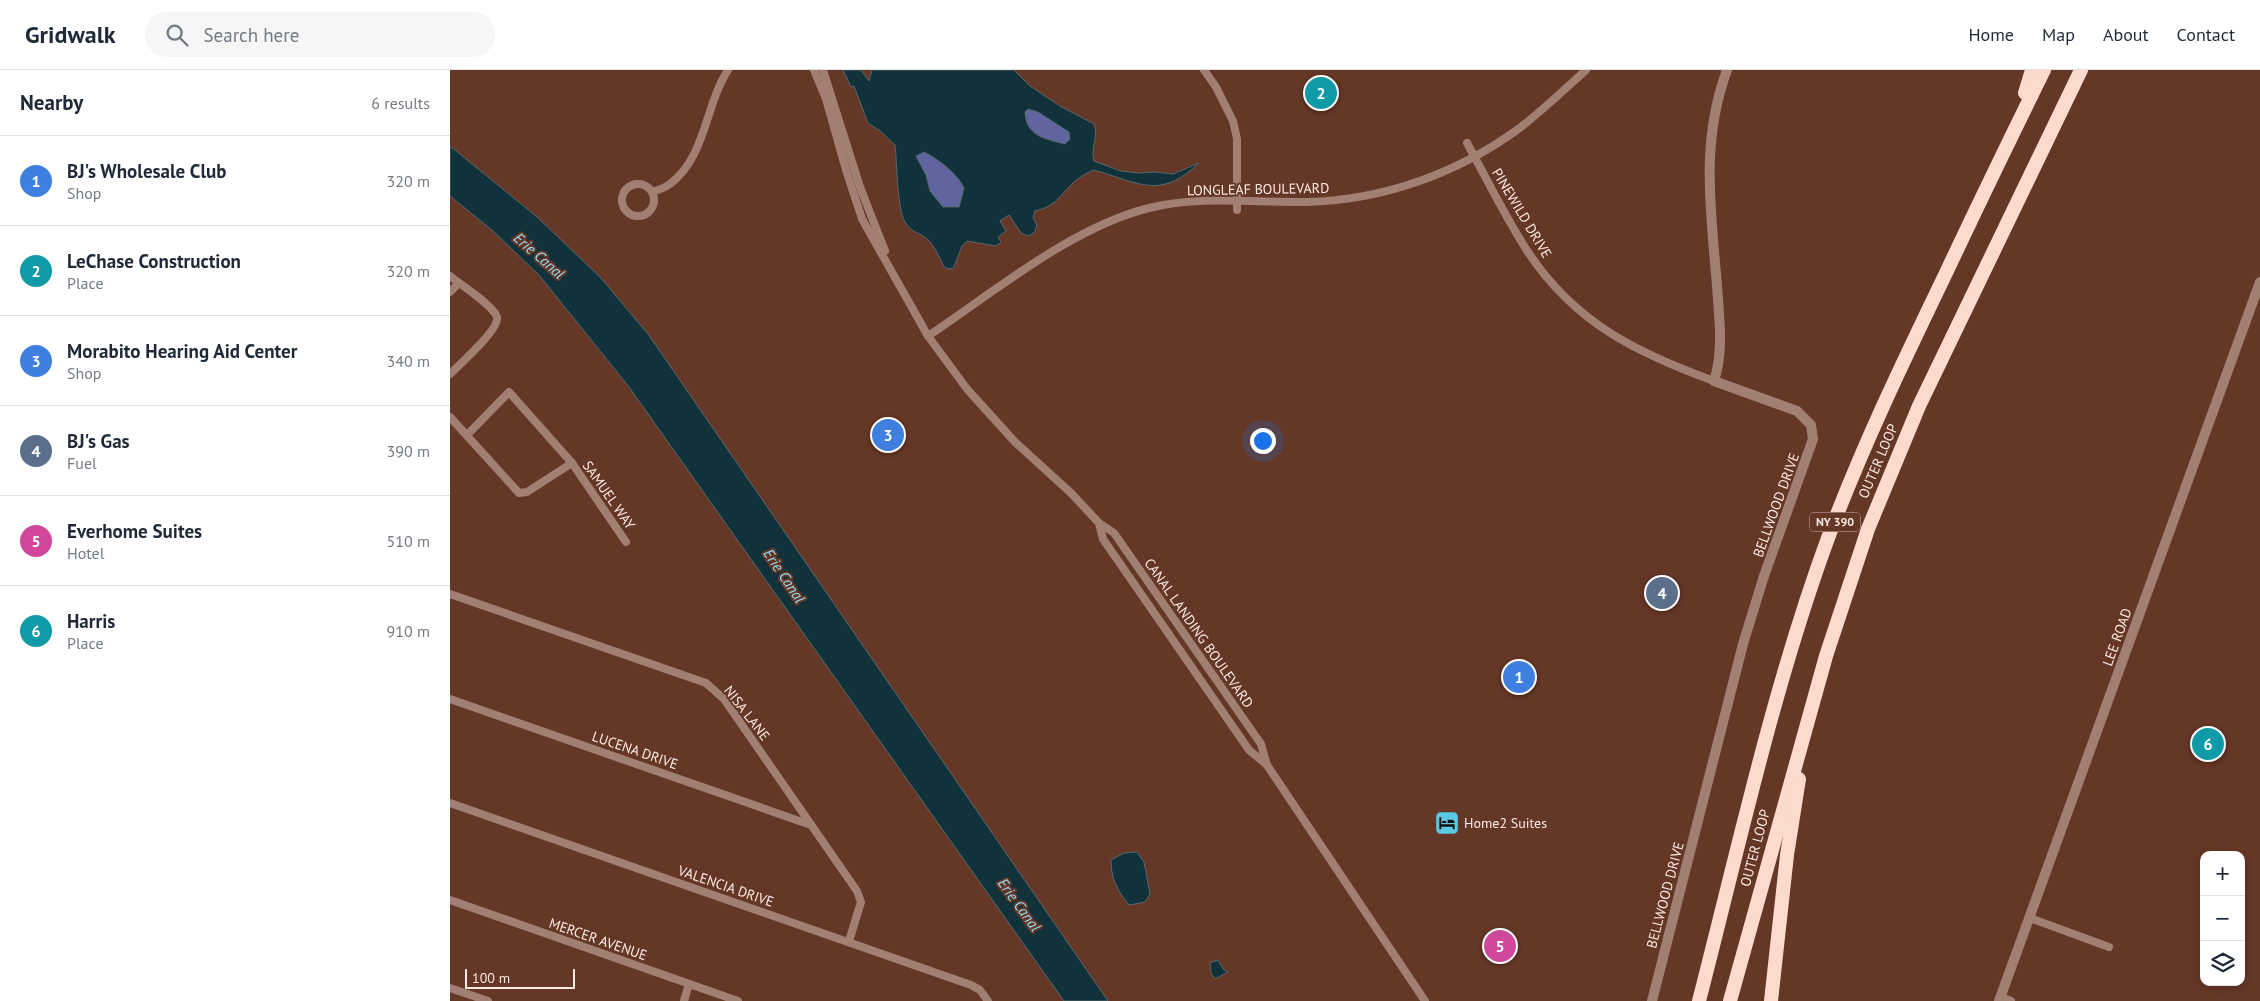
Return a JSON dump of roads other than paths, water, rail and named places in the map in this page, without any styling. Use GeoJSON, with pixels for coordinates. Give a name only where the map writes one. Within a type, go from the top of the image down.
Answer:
{"type":"FeatureCollection","features":[{"type":"Feature","properties":{"kind":"highway"},"geometry":{"type":"LineString","coordinates":[[2002,157],[2032,70]]}},
{"type":"Feature","properties":{"kind":"highway","name":"OUTER LOOP"},"geometry":{"type":"LineString","coordinates":[[1699,1001],[1778,699],[1828,540],[1878,416],[2044,70]]}},
{"type":"Feature","properties":{"kind":"highway","name":"OUTER LOOP"},"geometry":{"type":"LineString","coordinates":[[1730,1001],[1811,707],[1850,580],[1898,454],[1938,365],[2081,70]]}},
{"type":"Feature","properties":{"kind":"highway"},"geometry":{"type":"LineString","coordinates":[[1771,1001],[1788,846],[1811,707]]}},
{"type":"Feature","properties":{"kind":"street"},"geometry":{"type":"LineString","coordinates":[[652,192],[670,185],[687,166],[697,146],[718,89],[728,70]]}},
{"type":"Feature","properties":{"kind":"street","name":"CANAL LANDING BOULEVARD"},"geometry":{"type":"LineString","coordinates":[[814,70],[826,99],[862,219],[928,336],[967,389],[1015,442],[1071,493],[1099,523],[1114,533],[1261,744],[1267,765]]}},
{"type":"Feature","properties":{"kind":"street","name":"CANAL LANDING BOULEVARD"},"geometry":{"type":"LineString","coordinates":[[823,70],[860,187],[892,272]]}},
{"type":"Feature","properties":{"kind":"street"},"geometry":{"type":"LineString","coordinates":[[1204,70],[1216,87],[1233,120],[1237,139],[1237,210]]}},
{"type":"Feature","properties":{"kind":"street","name":"LONGLEAF BOULEVARD"},"geometry":{"type":"LineString","coordinates":[[928,336],[1078,236],[1149,208],[1192,201],[1237,199],[1309,202],[1364,196],[1420,181],[1475,157],[1522,125],[1586,70]]}},
{"type":"Feature","properties":{"kind":"street"},"geometry":{"type":"LineString","coordinates":[[1714,381],[1718,363],[1719,321],[1709,152],[1714,112],[1727,70]]}},
{"type":"Feature","properties":{"kind":"street","name":"PINEWILD DRIVE"},"geometry":{"type":"LineString","coordinates":[[1467,143],[1528,251],[1549,279],[1572,303],[1602,328],[1634,348],[1666,363],[1714,381]]}},
{"type":"Feature","properties":{"kind":"street"},"geometry":{"type":"LineString","coordinates":[[633,185],[644,185],[652,192],[654,197],[653,207],[646,215],[635,216],[626,211],[623,196],[633,185]]}},
{"type":"Feature","properties":{"kind":"street"},"geometry":{"type":"LineString","coordinates":[[450,276],[491,309],[497,322],[487,336],[450,374]]}},
{"type":"Feature","properties":{"kind":"street","name":"LEE ROAD"},"geometry":{"type":"LineString","coordinates":[[2004,1000],[2030,918],[2260,282]]}},
{"type":"Feature","properties":{"kind":"street"},"geometry":{"type":"LineString","coordinates":[[450,292],[458,283]]}},
{"type":"Feature","properties":{"kind":"street","name":"BELLWOOD DRIVE"},"geometry":{"type":"LineString","coordinates":[[1652,1001],[1741,652],[1764,576],[1811,450],[1813,439],[1811,425],[1797,411],[1714,381]]}},
{"type":"Feature","properties":{"kind":"street","name":"SAMUEL WAY"},"geometry":{"type":"LineString","coordinates":[[467,435],[509,392],[572,463],[626,542]]}},
{"type":"Feature","properties":{"kind":"street","name":"SAMUEL WAY"},"geometry":{"type":"LineString","coordinates":[[450,417],[519,493],[527,492],[572,463]]}},
{"type":"Feature","properties":{"kind":"street","name":"CANAL LANDING BOULEVARD"},"geometry":{"type":"LineString","coordinates":[[1099,523],[1103,538],[1249,750],[1267,765],[1425,1001]]}},
{"type":"Feature","properties":{"kind":"street","name":"NISA LANE"},"geometry":{"type":"LineString","coordinates":[[450,594],[706,683],[724,699],[857,891],[861,902],[849,941]]}},
{"type":"Feature","properties":{"kind":"street","name":"LUCENA DRIVE"},"geometry":{"type":"LineString","coordinates":[[450,699],[812,825]]}},
{"type":"Feature","properties":{"kind":"street","name":"VALENCIA DRIVE"},"geometry":{"type":"LineString","coordinates":[[450,802],[971,985],[980,990],[988,1001]]}},
{"type":"Feature","properties":{"kind":"street","name":"MERCER AVENUE"},"geometry":{"type":"LineString","coordinates":[[450,900],[738,1001]]}},
{"type":"Feature","properties":{"kind":"street"},"geometry":{"type":"LineString","coordinates":[[2030,918],[2109,947]]}},
{"type":"Feature","properties":{"kind":"street"},"geometry":{"type":"LineString","coordinates":[[684,1001],[690,984]]}},
{"type":"Feature","properties":{"kind":"street"},"geometry":{"type":"LineString","coordinates":[[450,988],[488,1001]]}},
{"type":"Feature","properties":{"kind":"water"},"geometry":{"type":"Polygon","coordinates":[[[843,70],[861,70],[869,81],[872,70],[1014,70],[1030,86],[1060,106],[1094,124],[1096,133],[1093,151],[1094,161],[1121,171],[1173,174],[1199,163],[1185,175],[1172,182],[1160,185],[1136,183],[1093,170],[1075,181],[1051,205],[1035,211],[1033,218],[1037,225],[1035,232],[1028,236],[1021,233],[1009,215],[1000,221],[1006,231],[998,237],[1001,242],[996,246],[967,241],[962,246],[953,269],[945,268],[929,241],[911,229],[905,222],[900,207],[895,145],[868,123],[854,86],[851,87],[843,70]],[[1028,109],[1025,112],[1026,120],[1038,135],[1065,144],[1070,139],[1069,132],[1038,112],[1028,109]],[[924,152],[916,156],[926,175],[930,191],[943,207],[959,207],[964,188],[961,182],[947,167],[924,152]]]}},
{"type":"Feature","properties":{"kind":"water","name":"Erie Canal"},"geometry":{"type":"Polygon","coordinates":[[[450,146],[536,216],[600,277],[648,334],[1108,1001],[1064,1001],[629,387],[539,275],[493,231],[450,196],[450,146]]]}},
{"type":"Feature","properties":{"kind":"water"},"geometry":{"type":"Polygon","coordinates":[[[1137,852],[1144,862],[1150,894],[1145,902],[1129,905],[1116,884],[1112,873],[1111,860],[1124,853],[1137,852]]]}},
{"type":"Feature","properties":{"kind":"water"},"geometry":{"type":"Polygon","coordinates":[[[1218,960],[1224,970],[1228,972],[1215,979],[1211,973],[1210,963],[1218,960]]]}},
{"type":"Feature","properties":{"kind":"place","name":"LeChase Construction"},"geometry":{"type":"Point","coordinates":[1321,93]}},
{"type":"Feature","properties":{"kind":"place","name":"Morabito Hearing Aid Center"},"geometry":{"type":"Point","coordinates":[888,435]}},
{"type":"Feature","properties":{"kind":"place","name":"BJ's Gas"},"geometry":{"type":"Point","coordinates":[1662,593]}},
{"type":"Feature","properties":{"kind":"place","name":"BJ's Wholesale Club"},"geometry":{"type":"Point","coordinates":[1519,677]}},
{"type":"Feature","properties":{"kind":"place","name":"Harris"},"geometry":{"type":"Point","coordinates":[2208,744]}},
{"type":"Feature","properties":{"kind":"place","name":"Home2 Suites"},"geometry":{"type":"Point","coordinates":[1447,823]}},
{"type":"Feature","properties":{"kind":"place","name":"Everhome Suites"},"geometry":{"type":"Point","coordinates":[1500,946]}}]}
